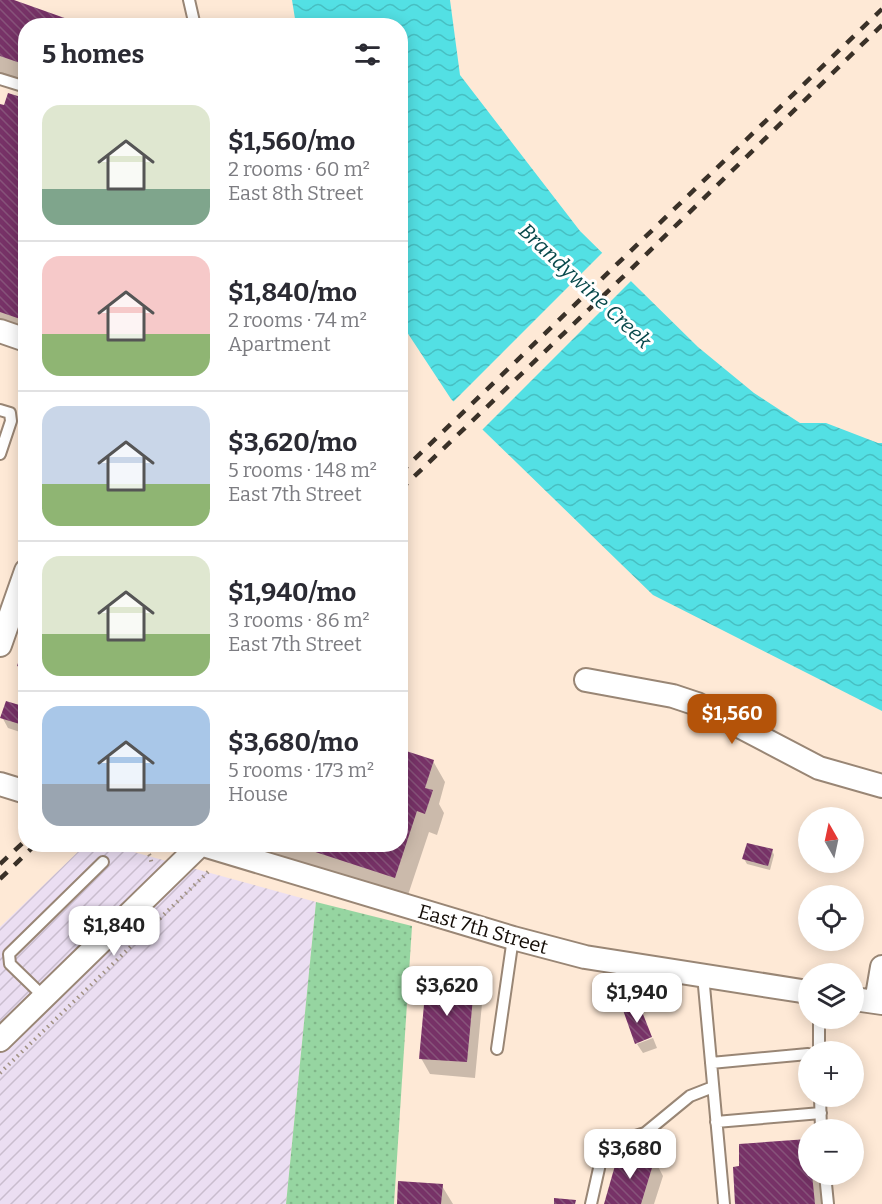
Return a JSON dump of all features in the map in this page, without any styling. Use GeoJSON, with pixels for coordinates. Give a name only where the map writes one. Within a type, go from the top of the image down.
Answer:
{"type":"FeatureCollection","features":[{"type":"Feature","properties":{"kind":"street"},"geometry":{"type":"LineString","coordinates":[[0,331],[18,337]]}},
{"type":"Feature","properties":{"kind":"street"},"geometry":{"type":"LineString","coordinates":[[0,645],[14,599]]}},
{"type":"Feature","properties":{"kind":"street"},"geometry":{"type":"LineString","coordinates":[[586,680],[673,696],[697,704],[819,768],[882,786]]}},
{"type":"Feature","properties":{"kind":"street"},"geometry":{"type":"LineString","coordinates":[[0,784],[18,790]]}},
{"type":"Feature","properties":{"kind":"street"},"geometry":{"type":"LineString","coordinates":[[0,1040],[193,852]]}},
{"type":"Feature","properties":{"kind":"street","name":"East 7th Street"},"geometry":{"type":"LineString","coordinates":[[224,852],[513,938],[585,957],[798,990]]}},
{"type":"Feature","properties":{"kind":"street"},"geometry":{"type":"LineString","coordinates":[[864,1001],[879,1003],[882,967]]}},
{"type":"Feature","properties":{"kind":"lane"},"geometry":{"type":"LineString","coordinates":[[189,0],[193,18]]}},
{"type":"Feature","properties":{"kind":"lane"},"geometry":{"type":"LineString","coordinates":[[0,79],[18,85]]}},
{"type":"Feature","properties":{"kind":"lane"},"geometry":{"type":"LineString","coordinates":[[0,410],[10,413],[11,421],[0,454]]}},
{"type":"Feature","properties":{"kind":"lane"},"geometry":{"type":"LineString","coordinates":[[44,997],[10,964],[9,954],[103,862]]}},
{"type":"Feature","properties":{"kind":"lane"},"geometry":{"type":"LineString","coordinates":[[497,1049],[513,938]]}},
{"type":"Feature","properties":{"kind":"lane"},"geometry":{"type":"LineString","coordinates":[[703,975],[724,1204]]}},
{"type":"Feature","properties":{"kind":"lane"},"geometry":{"type":"LineString","coordinates":[[711,1063],[798,1055]]}},
{"type":"Feature","properties":{"kind":"lane"},"geometry":{"type":"LineString","coordinates":[[591,1204],[604,1146],[645,1133],[690,1096],[713,1087]]}},
{"type":"Feature","properties":{"kind":"lane"},"geometry":{"type":"LineString","coordinates":[[821,1107],[821,1119]]}},
{"type":"Feature","properties":{"kind":"lane"},"geometry":{"type":"LineString","coordinates":[[716,1122],[821,1113]]}},
{"type":"Feature","properties":{"kind":"lane"},"geometry":{"type":"LineString","coordinates":[[826,1185],[828,1204]]}},
{"type":"Feature","properties":{"kind":"path"},"geometry":{"type":"LineString","coordinates":[[0,1073],[213,867]]}},
{"type":"Feature","properties":{"kind":"shaded area"},"geometry":{"type":"Polygon","coordinates":[[[78,852],[134,852],[316,902],[286,1204],[0,1204],[0,927],[78,852]]]}},
{"type":"Feature","properties":{"kind":"green space"},"geometry":{"type":"Polygon","coordinates":[[[316,902],[412,926],[394,1204],[286,1204],[316,902]]]}},
{"type":"Feature","properties":{"kind":"water","name":"Brandywine Creek"},"geometry":{"type":"Polygon","coordinates":[[[292,0],[450,0],[460,75],[580,231],[698,347],[754,393],[800,423],[826,423],[882,443],[882,711],[653,595],[451,399],[408,334],[408,18],[295,18],[292,0]]]}},
{"type":"Feature","properties":{"kind":"pier"},"geometry":{"type":"Polygon","coordinates":[[[604,251],[633,279],[480,432],[451,404],[604,251]]]}},
{"type":"Feature","properties":{"kind":"building"},"geometry":{"type":"Polygon","coordinates":[[[0,0],[14,0],[65,18],[18,18],[18,62],[0,56],[0,0]]]}},
{"type":"Feature","properties":{"kind":"building"},"geometry":{"type":"Polygon","coordinates":[[[8,93],[18,96],[18,318],[0,312],[0,104],[4,105],[8,93]]]}},
{"type":"Feature","properties":{"kind":"building"},"geometry":{"type":"Polygon","coordinates":[[[6,701],[18,705],[18,724],[0,718],[6,701]]]}},
{"type":"Feature","properties":{"kind":"building"},"geometry":{"type":"Polygon","coordinates":[[[408,752],[434,760],[425,788],[433,790],[425,814],[417,811],[408,838],[408,752]]]}},
{"type":"Feature","properties":{"kind":"building"},"geometry":{"type":"Polygon","coordinates":[[[747,843],[773,849],[768,866],[742,859],[747,843]]]}},
{"type":"Feature","properties":{"kind":"building"},"geometry":{"type":"Polygon","coordinates":[[[315,852],[404,852],[395,878],[315,852]]]}},
{"type":"Feature","properties":{"kind":"building"},"geometry":{"type":"Polygon","coordinates":[[[427,972],[475,976],[467,1062],[419,1059],[427,972]]]}},
{"type":"Feature","properties":{"kind":"building"},"geometry":{"type":"Polygon","coordinates":[[[639,1004],[652,1037],[635,1044],[623,1010],[639,1004]]]}},
{"type":"Feature","properties":{"kind":"building"},"geometry":{"type":"Polygon","coordinates":[[[798,1140],[798,1185],[813,1185],[815,1204],[735,1204],[733,1167],[739,1166],[739,1144],[798,1140]]]}},
{"type":"Feature","properties":{"kind":"building"},"geometry":{"type":"Polygon","coordinates":[[[632,1153],[655,1158],[641,1204],[604,1204],[618,1155],[629,1159],[632,1153]]]}},
{"type":"Feature","properties":{"kind":"building"},"geometry":{"type":"Polygon","coordinates":[[[398,1181],[443,1184],[441,1204],[397,1204],[398,1181]]]}},
{"type":"Feature","properties":{"kind":"building"},"geometry":{"type":"Polygon","coordinates":[[[554,1198],[576,1200],[575,1204],[554,1204],[554,1198]]]}},
{"type":"Feature","properties":{"kind":"railway"},"geometry":{"type":"LineString","coordinates":[[408,465],[882,9]]}},
{"type":"Feature","properties":{"kind":"railway"},"geometry":{"type":"LineString","coordinates":[[408,482],[882,25]]}},
{"type":"Feature","properties":{"kind":"railway"},"geometry":{"type":"LineString","coordinates":[[0,864],[18,847]]}},
{"type":"Feature","properties":{"kind":"railway"},"geometry":{"type":"LineString","coordinates":[[0,879],[28,852]]}}]}
